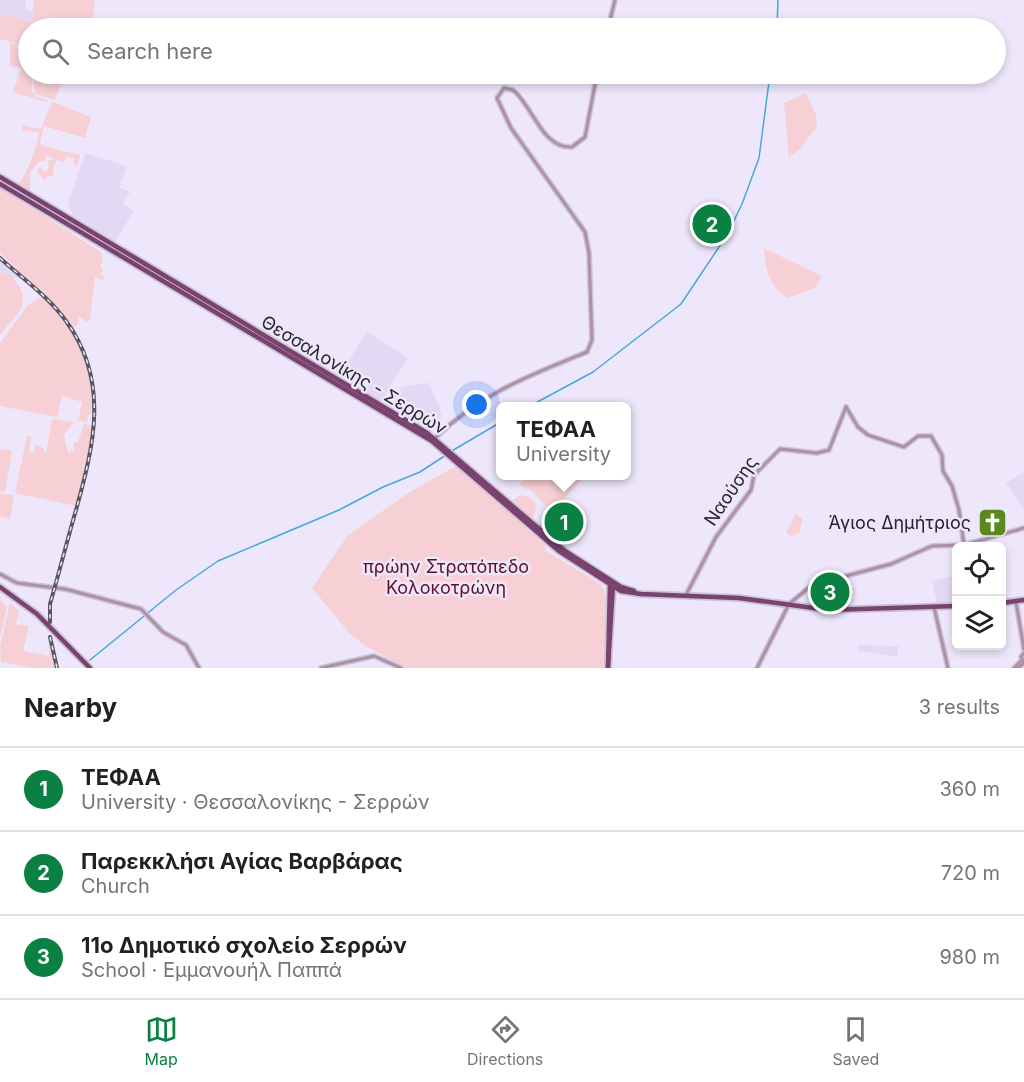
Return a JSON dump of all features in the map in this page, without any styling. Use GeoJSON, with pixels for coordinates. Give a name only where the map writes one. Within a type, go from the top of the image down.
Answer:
{"type":"FeatureCollection","features":[{"type":"Feature","properties":{"kind":"main road"},"geometry":{"type":"LineString","coordinates":[[0,177],[61,219]]}},
{"type":"Feature","properties":{"kind":"main road"},"geometry":{"type":"LineString","coordinates":[[0,184],[61,219]]}},
{"type":"Feature","properties":{"kind":"main road","name":"Θεσσαλονίκης - Σερρών"},"geometry":{"type":"LineString","coordinates":[[61,219],[435,438],[440,445]]}},
{"type":"Feature","properties":{"kind":"main road","name":"Θεσσαλονίκης - Σερρών"},"geometry":{"type":"LineString","coordinates":[[61,219],[440,445],[561,548],[612,583]]}},
{"type":"Feature","properties":{"kind":"main road","name":"Θεσσαλονίκης - Σερρών"},"geometry":{"type":"LineString","coordinates":[[456,458],[559,551],[600,579],[612,583]]}},
{"type":"Feature","properties":{"kind":"main road"},"geometry":{"type":"LineString","coordinates":[[600,579],[610,596]]}},
{"type":"Feature","properties":{"kind":"main road"},"geometry":{"type":"LineString","coordinates":[[612,583],[627,590],[648,593]]}},
{"type":"Feature","properties":{"kind":"main road"},"geometry":{"type":"LineString","coordinates":[[612,583],[624,592]]}},
{"type":"Feature","properties":{"kind":"main road"},"geometry":{"type":"LineString","coordinates":[[608,668],[612,583]]}},
{"type":"Feature","properties":{"kind":"main road"},"geometry":{"type":"LineString","coordinates":[[0,586],[37,614],[90,668]]}},
{"type":"Feature","properties":{"kind":"main road"},"geometry":{"type":"LineString","coordinates":[[610,596],[624,592],[744,598],[836,610],[952,606]]}},
{"type":"Feature","properties":{"kind":"main road"},"geometry":{"type":"LineString","coordinates":[[1006,603],[1024,600]]}},
{"type":"Feature","properties":{"kind":"street"},"geometry":{"type":"LineString","coordinates":[[610,18],[615,0]]}},
{"type":"Feature","properties":{"kind":"street"},"geometry":{"type":"LineString","coordinates":[[435,438],[488,395],[587,352],[590,348],[592,340],[589,253],[585,232],[511,128],[497,98],[499,92],[504,88],[513,90],[551,139],[561,146],[572,147],[585,137],[595,84]]}},
{"type":"Feature","properties":{"kind":"street","name":"Ναούσης"},"geometry":{"type":"LineString","coordinates":[[686,595],[716,537],[751,490],[754,475],[775,451],[781,449],[815,453],[828,450],[846,407],[858,427],[868,435],[904,447],[918,436],[930,436],[942,455],[943,471],[953,488],[963,542]]}},
{"type":"Feature","properties":{"kind":"street"},"geometry":{"type":"LineString","coordinates":[[977,542],[1024,528]]}},
{"type":"Feature","properties":{"kind":"street"},"geometry":{"type":"LineString","coordinates":[[757,668],[788,605],[812,585],[891,564],[932,546],[952,546]]}},
{"type":"Feature","properties":{"kind":"street"},"geometry":{"type":"LineString","coordinates":[[0,574],[17,583],[72,591],[129,605],[146,612],[163,632],[186,645],[199,668]]}},
{"type":"Feature","properties":{"kind":"street"},"geometry":{"type":"LineString","coordinates":[[1016,602],[1024,651],[1021,656],[1023,662],[1016,668]]}},
{"type":"Feature","properties":{"kind":"street"},"geometry":{"type":"LineString","coordinates":[[934,607],[948,668]]}},
{"type":"Feature","properties":{"kind":"street"},"geometry":{"type":"LineString","coordinates":[[321,668],[374,656],[401,668]]}},
{"type":"Feature","properties":{"kind":"shaded area"},"geometry":{"type":"Polygon","coordinates":[[[0,0],[26,0],[25,9],[33,11],[32,18],[18,18],[0,13],[0,0]]]}},
{"type":"Feature","properties":{"kind":"shaded area"},"geometry":{"type":"Polygon","coordinates":[[[85,153],[127,166],[120,187],[130,192],[123,204],[134,211],[113,244],[88,228],[89,225],[74,217],[68,204],[85,153]]]}},
{"type":"Feature","properties":{"kind":"shaded area"},"geometry":{"type":"Polygon","coordinates":[[[0,255],[25,278],[0,278],[0,255]]]}},
{"type":"Feature","properties":{"kind":"shaded area"},"geometry":{"type":"Polygon","coordinates":[[[367,332],[408,358],[380,403],[339,376],[367,332]]]}},
{"type":"Feature","properties":{"kind":"shaded area"},"geometry":{"type":"Polygon","coordinates":[[[429,383],[442,414],[431,432],[391,405],[402,386],[429,383]]]}},
{"type":"Feature","properties":{"kind":"shaded area"},"geometry":{"type":"Polygon","coordinates":[[[1024,472],[1024,509],[1006,483],[1024,472]]]}},
{"type":"Feature","properties":{"kind":"shaded area"},"geometry":{"type":"Polygon","coordinates":[[[566,507],[579,517],[561,538],[549,527],[566,507]]]}},
{"type":"Feature","properties":{"kind":"shaded area"},"geometry":{"type":"Polygon","coordinates":[[[952,576],[952,602],[937,603],[932,581],[952,576]]]}},
{"type":"Feature","properties":{"kind":"shaded area"},"geometry":{"type":"Polygon","coordinates":[[[838,581],[844,594],[845,605],[822,604],[823,596],[815,591],[815,586],[838,581]]]}},
{"type":"Feature","properties":{"kind":"shaded area"},"geometry":{"type":"Polygon","coordinates":[[[859,645],[898,646],[898,657],[858,651],[859,645]]]}},
{"type":"Feature","properties":{"kind":"green space"},"geometry":{"type":"Polygon","coordinates":[[[34,0],[95,0],[93,18],[32,18],[34,0]]]}},
{"type":"Feature","properties":{"kind":"green space"},"geometry":{"type":"Polygon","coordinates":[[[0,13],[18,18],[18,46],[0,39],[0,13]]]}},
{"type":"Feature","properties":{"kind":"green space"},"geometry":{"type":"Polygon","coordinates":[[[10,42],[18,48],[18,67],[10,66],[10,42]]]}},
{"type":"Feature","properties":{"kind":"green space"},"geometry":{"type":"Polygon","coordinates":[[[18,77],[18,84],[32,84],[32,91],[37,97],[47,100],[46,102],[13,92],[18,77]]]}},
{"type":"Feature","properties":{"kind":"green space"},"geometry":{"type":"Polygon","coordinates":[[[33,84],[61,84],[55,100],[35,94],[33,84]]]}},
{"type":"Feature","properties":{"kind":"green space"},"geometry":{"type":"Polygon","coordinates":[[[806,93],[816,115],[817,126],[801,148],[789,158],[784,103],[806,93]]]}},
{"type":"Feature","properties":{"kind":"green space"},"geometry":{"type":"Polygon","coordinates":[[[52,101],[91,117],[85,138],[44,126],[40,143],[43,146],[80,155],[77,167],[73,162],[75,158],[66,157],[65,161],[60,162],[58,158],[53,168],[53,177],[48,175],[45,181],[37,171],[40,167],[45,173],[49,167],[48,161],[54,159],[46,155],[45,161],[40,161],[30,172],[30,193],[17,185],[30,162],[39,132],[22,130],[23,125],[41,129],[52,101]]]}},
{"type":"Feature","properties":{"kind":"green space"},"geometry":{"type":"Polygon","coordinates":[[[0,188],[101,252],[103,263],[100,265],[103,271],[100,274],[105,276],[103,280],[95,277],[90,319],[86,322],[79,316],[78,324],[72,329],[55,306],[0,253],[0,188]]]}},
{"type":"Feature","properties":{"kind":"green space"},"geometry":{"type":"Polygon","coordinates":[[[764,248],[822,276],[815,288],[788,298],[782,294],[769,277],[764,248]]]}},
{"type":"Feature","properties":{"kind":"green space"},"geometry":{"type":"Polygon","coordinates":[[[0,274],[9,274],[22,292],[23,299],[19,312],[0,335],[0,274]]]}},
{"type":"Feature","properties":{"kind":"green space"},"geometry":{"type":"Polygon","coordinates":[[[43,296],[74,335],[88,366],[95,398],[95,415],[93,412],[87,416],[88,422],[78,421],[82,402],[62,396],[57,417],[0,406],[0,343],[28,305],[43,296]]]}},
{"type":"Feature","properties":{"kind":"green space"},"geometry":{"type":"Polygon","coordinates":[[[52,419],[73,422],[64,435],[68,453],[72,450],[74,453],[74,443],[78,442],[84,424],[95,426],[89,462],[76,506],[15,493],[27,436],[31,436],[29,452],[35,453],[35,445],[42,447],[46,453],[52,419]]]}},
{"type":"Feature","properties":{"kind":"green space"},"geometry":{"type":"Polygon","coordinates":[[[0,449],[12,451],[5,492],[0,491],[0,449]]]}},
{"type":"Feature","properties":{"kind":"green space","name":"πρώην Στρατόπεδο Κολοκοτρώνη"},"geometry":{"type":"Polygon","coordinates":[[[454,467],[460,468],[545,545],[545,550],[602,585],[606,598],[604,668],[405,668],[364,645],[350,634],[312,588],[348,535],[410,492],[454,467]]]}},
{"type":"Feature","properties":{"kind":"green space"},"geometry":{"type":"Polygon","coordinates":[[[524,480],[581,480],[552,512],[532,491],[520,485],[524,480]]]}},
{"type":"Feature","properties":{"kind":"green space"},"geometry":{"type":"Polygon","coordinates":[[[0,494],[14,495],[10,519],[0,517],[0,494]]]}},
{"type":"Feature","properties":{"kind":"green space"},"geometry":{"type":"Polygon","coordinates":[[[520,495],[529,497],[535,502],[536,511],[532,518],[512,501],[520,495]]]}},
{"type":"Feature","properties":{"kind":"green space"},"geometry":{"type":"Polygon","coordinates":[[[796,513],[803,520],[799,533],[790,536],[786,532],[796,513]]]}},
{"type":"Feature","properties":{"kind":"green space"},"geometry":{"type":"Polygon","coordinates":[[[0,598],[7,607],[0,638],[0,598]]]}},
{"type":"Feature","properties":{"kind":"green space"},"geometry":{"type":"Polygon","coordinates":[[[10,603],[19,611],[16,624],[29,626],[23,651],[49,656],[49,641],[56,668],[33,668],[1,662],[0,647],[10,603]]]}},
{"type":"Feature","properties":{"kind":"waterway"},"geometry":{"type":"LineString","coordinates":[[777,18],[778,0]]}},
{"type":"Feature","properties":{"kind":"waterway"},"geometry":{"type":"LineString","coordinates":[[537,402],[593,372],[681,304],[727,235],[742,204],[759,158],[769,84]]}},
{"type":"Feature","properties":{"kind":"waterway"},"geometry":{"type":"LineString","coordinates":[[450,452],[496,425]]}},
{"type":"Feature","properties":{"kind":"waterway"},"geometry":{"type":"LineString","coordinates":[[90,660],[176,590],[218,561],[339,510],[383,487],[420,472],[446,455]]}},
{"type":"Feature","properties":{"kind":"railway"},"geometry":{"type":"LineString","coordinates":[[0,258],[43,296],[66,321],[80,344],[89,367],[93,390],[94,414],[88,461],[50,604],[50,622]]}},
{"type":"Feature","properties":{"kind":"railway"},"geometry":{"type":"LineString","coordinates":[[50,637],[57,668]]}},
{"type":"Feature","properties":{"kind":"place","name":"Παρεκκλήσι Αγίας Βαρβάρας"},"geometry":{"type":"Point","coordinates":[712,224]}},
{"type":"Feature","properties":{"kind":"place","name":"ΤΕΦΑΑ"},"geometry":{"type":"Point","coordinates":[564,522]}},
{"type":"Feature","properties":{"kind":"place","name":"Άγιος Δημήτριος"},"geometry":{"type":"Point","coordinates":[992,523]}},
{"type":"Feature","properties":{"kind":"place","name":"11ο Δημοτικό σχολείο Σερρών"},"geometry":{"type":"Point","coordinates":[830,592]}}]}
